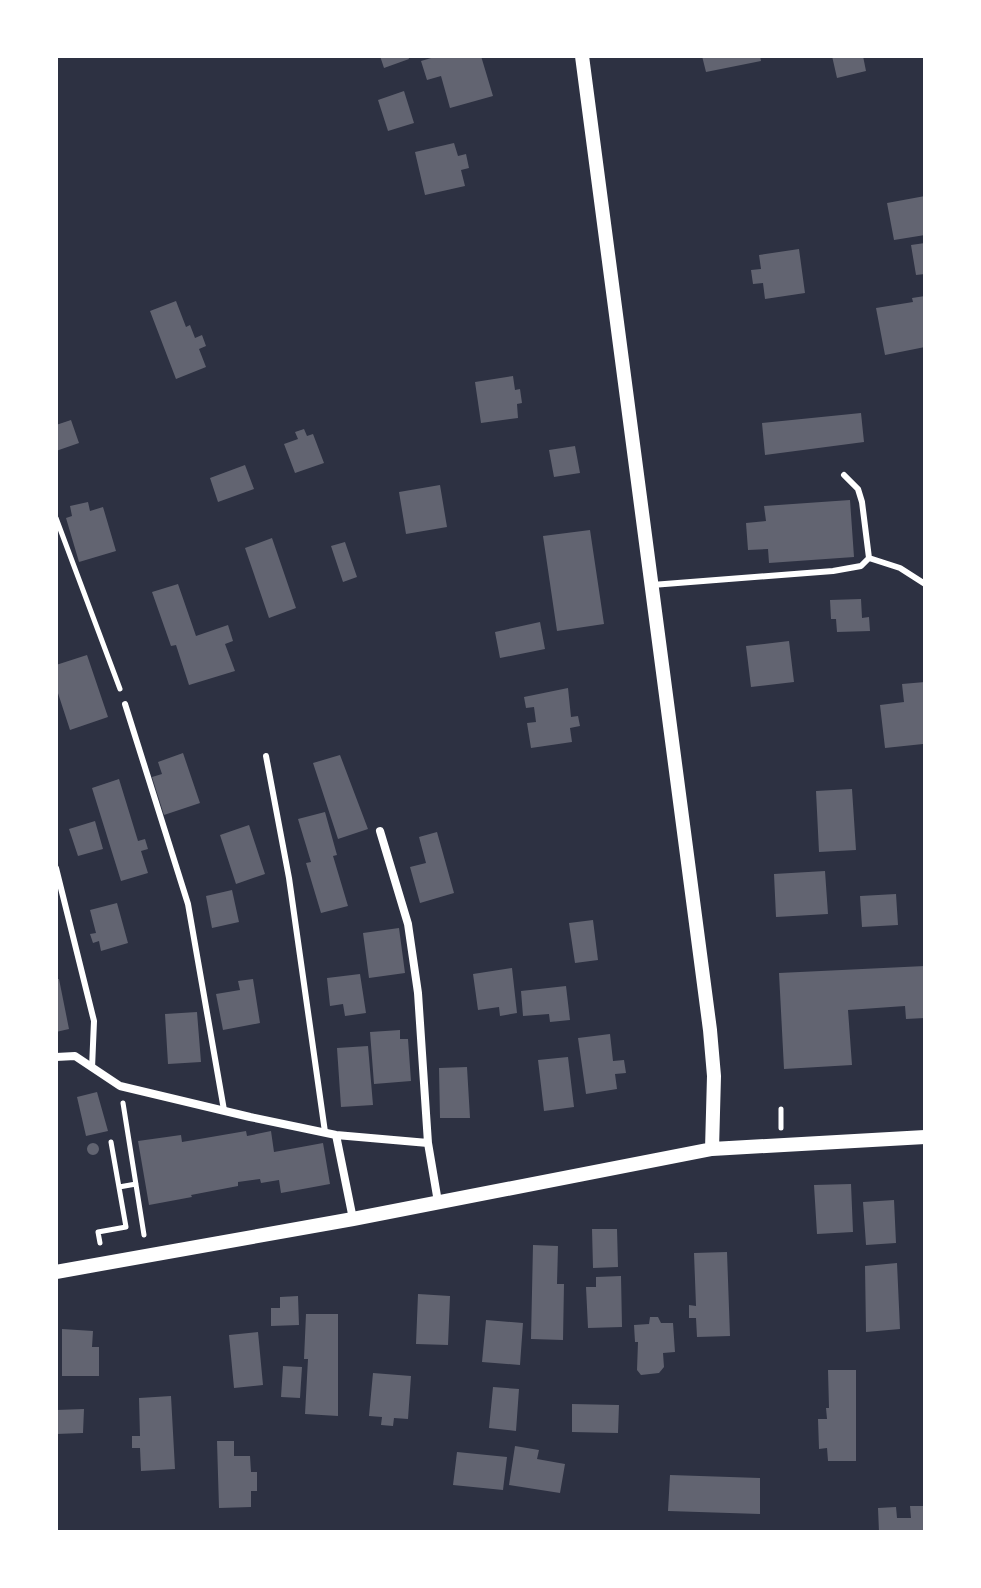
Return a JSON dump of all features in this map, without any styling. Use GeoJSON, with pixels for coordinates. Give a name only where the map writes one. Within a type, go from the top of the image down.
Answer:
{"type":"FeatureCollection","features":[{"type":"Feature","properties":{"kind":"street"},"geometry":{"type":"LineString","coordinates":[[582,56],[710,1030],[714,1076],[712,1149]]}},
{"type":"Feature","properties":{"kind":"street"},"geometry":{"type":"LineString","coordinates":[[380,831],[408,924],[418,993],[428,1143],[438,1202]]}},
{"type":"Feature","properties":{"kind":"street"},"geometry":{"type":"LineString","coordinates":[[56,1057],[75,1056],[120,1086],[336,1135],[428,1143]]}},
{"type":"Feature","properties":{"kind":"street"},"geometry":{"type":"LineString","coordinates":[[336,1135],[353,1219]]}},
{"type":"Feature","properties":{"kind":"street"},"geometry":{"type":"LineString","coordinates":[[56,1272],[353,1219],[712,1149],[925,1137]]}},
{"type":"Feature","properties":{"kind":"lane"},"geometry":{"type":"LineString","coordinates":[[844,475],[858,489],[862,502],[869,558]]}},
{"type":"Feature","properties":{"kind":"lane"},"geometry":{"type":"LineString","coordinates":[[652,585],[833,571],[861,566],[869,558]]}},
{"type":"Feature","properties":{"kind":"lane"},"geometry":{"type":"LineString","coordinates":[[869,558],[900,568],[925,584]]}},
{"type":"Feature","properties":{"kind":"lane"},"geometry":{"type":"LineString","coordinates":[[125,704],[188,904],[224,1110]]}},
{"type":"Feature","properties":{"kind":"lane"},"geometry":{"type":"LineString","coordinates":[[266,756],[289,878],[325,1132]]}},
{"type":"Feature","properties":{"kind":"lane"},"geometry":{"type":"LineString","coordinates":[[56,868],[94,1021],[92,1068]]}},
{"type":"Feature","properties":{"kind":"path"},"geometry":{"type":"LineString","coordinates":[[56,518],[125,704]]}},
{"type":"Feature","properties":{"kind":"path"},"geometry":{"type":"LineString","coordinates":[[120,1086],[144,1235]]}},
{"type":"Feature","properties":{"kind":"path"},"geometry":{"type":"LineString","coordinates":[[781,1109],[781,1130]]}},
{"type":"Feature","properties":{"kind":"path"},"geometry":{"type":"LineString","coordinates":[[100,1243],[98,1232],[126,1227],[111,1142]]}},
{"type":"Feature","properties":{"kind":"path"},"geometry":{"type":"LineString","coordinates":[[119,1187],[136,1184]]}},
{"type":"Feature","properties":{"kind":"building"},"geometry":{"type":"Polygon","coordinates":[[[380,56],[408,56],[409,59],[384,68],[380,56]]]}},
{"type":"Feature","properties":{"kind":"building"},"geometry":{"type":"Polygon","coordinates":[[[438,56],[481,56],[493,96],[450,108],[441,76],[427,80],[421,61],[438,56]]]}},
{"type":"Feature","properties":{"kind":"building"},"geometry":{"type":"Polygon","coordinates":[[[702,56],[760,56],[761,61],[706,72],[702,56]]]}},
{"type":"Feature","properties":{"kind":"building"},"geometry":{"type":"Polygon","coordinates":[[[832,56],[863,56],[866,71],[837,78],[832,56]]]}},
{"type":"Feature","properties":{"kind":"building"},"geometry":{"type":"Polygon","coordinates":[[[404,91],[414,123],[388,131],[378,100],[404,91]]]}},
{"type":"Feature","properties":{"kind":"building"},"geometry":{"type":"Polygon","coordinates":[[[454,143],[458,156],[466,154],[469,168],[461,170],[465,186],[425,195],[415,152],[454,143]]]}},
{"type":"Feature","properties":{"kind":"building"},"geometry":{"type":"Polygon","coordinates":[[[925,196],[925,235],[894,240],[887,203],[925,196]]]}},
{"type":"Feature","properties":{"kind":"building"},"geometry":{"type":"Polygon","coordinates":[[[925,243],[925,274],[916,275],[911,245],[925,243]]]}},
{"type":"Feature","properties":{"kind":"building"},"geometry":{"type":"Polygon","coordinates":[[[799,249],[805,293],[765,299],[763,283],[753,284],[751,270],[761,269],[759,255],[799,249]]]}},
{"type":"Feature","properties":{"kind":"building"},"geometry":{"type":"Polygon","coordinates":[[[925,296],[925,347],[885,355],[876,308],[913,302],[912,298],[925,296]]]}},
{"type":"Feature","properties":{"kind":"building"},"geometry":{"type":"Polygon","coordinates":[[[176,301],[186,327],[190,325],[195,338],[202,335],[206,346],[199,349],[206,367],[176,379],[150,311],[176,301]]]}},
{"type":"Feature","properties":{"kind":"building"},"geometry":{"type":"Polygon","coordinates":[[[513,376],[515,390],[520,389],[522,403],[517,404],[518,418],[481,423],[475,382],[513,376]]]}},
{"type":"Feature","properties":{"kind":"building"},"geometry":{"type":"Polygon","coordinates":[[[861,413],[864,442],[765,455],[762,423],[861,413]]]}},
{"type":"Feature","properties":{"kind":"building"},"geometry":{"type":"Polygon","coordinates":[[[71,420],[79,443],[56,451],[56,425],[71,420]]]}},
{"type":"Feature","properties":{"kind":"building"},"geometry":{"type":"Polygon","coordinates":[[[304,429],[307,436],[313,434],[324,463],[295,473],[284,444],[298,439],[295,432],[304,429]]]}},
{"type":"Feature","properties":{"kind":"building"},"geometry":{"type":"Polygon","coordinates":[[[575,446],[580,473],[554,477],[549,450],[575,446]]]}},
{"type":"Feature","properties":{"kind":"building"},"geometry":{"type":"Polygon","coordinates":[[[245,465],[254,489],[218,502],[210,478],[245,465]]]}},
{"type":"Feature","properties":{"kind":"building"},"geometry":{"type":"Polygon","coordinates":[[[440,485],[447,527],[406,534],[399,492],[440,485]]]}},
{"type":"Feature","properties":{"kind":"building"},"geometry":{"type":"Polygon","coordinates":[[[850,500],[854,557],[769,563],[768,549],[748,550],[746,523],[766,521],[764,506],[850,500]]]}},
{"type":"Feature","properties":{"kind":"building"},"geometry":{"type":"Polygon","coordinates":[[[88,502],[90,511],[103,507],[116,551],[79,562],[66,518],[72,516],[70,506],[88,502]]]}},
{"type":"Feature","properties":{"kind":"building"},"geometry":{"type":"Polygon","coordinates":[[[590,530],[604,624],[557,631],[543,536],[590,530]]]}},
{"type":"Feature","properties":{"kind":"building"},"geometry":{"type":"Polygon","coordinates":[[[272,538],[296,608],[269,618],[245,548],[272,538]]]}},
{"type":"Feature","properties":{"kind":"building"},"geometry":{"type":"Polygon","coordinates":[[[345,542],[357,577],[343,582],[331,546],[345,542]]]}},
{"type":"Feature","properties":{"kind":"building"},"geometry":{"type":"Polygon","coordinates":[[[178,584],[196,636],[228,625],[233,641],[225,644],[235,671],[189,685],[176,645],[171,646],[152,592],[178,584]]]}},
{"type":"Feature","properties":{"kind":"building"},"geometry":{"type":"Polygon","coordinates":[[[861,599],[862,618],[869,617],[870,631],[837,632],[836,619],[831,619],[830,600],[861,599]]]}},
{"type":"Feature","properties":{"kind":"building"},"geometry":{"type":"Polygon","coordinates":[[[540,622],[545,649],[500,658],[495,632],[540,622]]]}},
{"type":"Feature","properties":{"kind":"building"},"geometry":{"type":"Polygon","coordinates":[[[789,641],[794,682],[751,687],[746,646],[789,641]]]}},
{"type":"Feature","properties":{"kind":"building"},"geometry":{"type":"Polygon","coordinates":[[[87,655],[108,717],[70,730],[56,687],[56,665],[87,655]]]}},
{"type":"Feature","properties":{"kind":"building"},"geometry":{"type":"Polygon","coordinates":[[[925,682],[923,744],[885,748],[880,705],[904,702],[902,684],[925,682]]]}},
{"type":"Feature","properties":{"kind":"building"},"geometry":{"type":"Polygon","coordinates":[[[568,688],[571,717],[578,716],[580,726],[570,728],[572,742],[531,748],[527,723],[536,722],[534,707],[526,708],[524,697],[568,688]]]}},
{"type":"Feature","properties":{"kind":"building"},"geometry":{"type":"Polygon","coordinates":[[[183,753],[200,803],[164,815],[152,777],[162,774],[158,762],[183,753]]]}},
{"type":"Feature","properties":{"kind":"building"},"geometry":{"type":"Polygon","coordinates":[[[340,755],[368,829],[338,839],[313,763],[340,755]]]}},
{"type":"Feature","properties":{"kind":"building"},"geometry":{"type":"Polygon","coordinates":[[[119,779],[138,841],[145,839],[148,849],[141,851],[148,873],[121,881],[92,788],[119,779]]]}},
{"type":"Feature","properties":{"kind":"building"},"geometry":{"type":"Polygon","coordinates":[[[852,789],[856,850],[819,852],[816,791],[852,789]]]}},
{"type":"Feature","properties":{"kind":"building"},"geometry":{"type":"Polygon","coordinates":[[[325,812],[337,855],[333,856],[348,906],[321,913],[306,863],[311,862],[298,819],[325,812]]]}},
{"type":"Feature","properties":{"kind":"building"},"geometry":{"type":"Polygon","coordinates":[[[95,821],[103,849],[78,856],[69,829],[95,821]]]}},
{"type":"Feature","properties":{"kind":"building"},"geometry":{"type":"Polygon","coordinates":[[[249,825],[265,874],[236,884],[220,835],[249,825]]]}},
{"type":"Feature","properties":{"kind":"building"},"geometry":{"type":"Polygon","coordinates":[[[437,832],[454,893],[420,903],[410,867],[426,863],[419,837],[437,832]]]}},
{"type":"Feature","properties":{"kind":"building"},"geometry":{"type":"Polygon","coordinates":[[[825,871],[828,914],[776,917],[774,874],[825,871]]]}},
{"type":"Feature","properties":{"kind":"building"},"geometry":{"type":"Polygon","coordinates":[[[232,890],[239,922],[212,928],[206,896],[232,890]]]}},
{"type":"Feature","properties":{"kind":"building"},"geometry":{"type":"Polygon","coordinates":[[[896,894],[898,925],[862,927],[860,896],[896,894]]]}},
{"type":"Feature","properties":{"kind":"building"},"geometry":{"type":"Polygon","coordinates":[[[117,903],[128,943],[101,951],[99,941],[93,943],[90,934],[96,933],[90,910],[117,903]]]}},
{"type":"Feature","properties":{"kind":"building"},"geometry":{"type":"Polygon","coordinates":[[[593,920],[598,960],[575,963],[569,923],[593,920]]]}},
{"type":"Feature","properties":{"kind":"building"},"geometry":{"type":"Polygon","coordinates":[[[399,928],[405,973],[369,978],[363,933],[399,928]]]}},
{"type":"Feature","properties":{"kind":"building"},"geometry":{"type":"Polygon","coordinates":[[[925,966],[925,1018],[906,1019],[905,1006],[848,1010],[852,1065],[784,1069],[779,973],[925,966]]]}},
{"type":"Feature","properties":{"kind":"building"},"geometry":{"type":"Polygon","coordinates":[[[512,968],[517,1013],[500,1016],[499,1007],[478,1010],[473,974],[512,968]]]}},
{"type":"Feature","properties":{"kind":"building"},"geometry":{"type":"Polygon","coordinates":[[[360,974],[366,1013],[345,1016],[343,1004],[330,1006],[327,978],[360,974]]]}},
{"type":"Feature","properties":{"kind":"building"},"geometry":{"type":"Polygon","coordinates":[[[56,979],[59,979],[69,1029],[56,1032],[56,979]]]}},
{"type":"Feature","properties":{"kind":"building"},"geometry":{"type":"Polygon","coordinates":[[[253,979],[260,1023],[223,1030],[216,994],[240,990],[238,981],[253,979]]]}},
{"type":"Feature","properties":{"kind":"building"},"geometry":{"type":"Polygon","coordinates":[[[566,986],[570,1020],[550,1022],[549,1014],[523,1016],[521,991],[566,986]]]}},
{"type":"Feature","properties":{"kind":"building"},"geometry":{"type":"Polygon","coordinates":[[[197,1012],[201,1062],[168,1064],[165,1014],[197,1012]]]}},
{"type":"Feature","properties":{"kind":"building"},"geometry":{"type":"Polygon","coordinates":[[[400,1030],[400,1039],[408,1039],[411,1081],[374,1084],[370,1032],[400,1030]]]}},
{"type":"Feature","properties":{"kind":"building"},"geometry":{"type":"Polygon","coordinates":[[[610,1034],[613,1061],[624,1060],[626,1073],[615,1074],[617,1089],[586,1094],[578,1038],[610,1034]]]}},
{"type":"Feature","properties":{"kind":"building"},"geometry":{"type":"Polygon","coordinates":[[[368,1046],[373,1105],[341,1107],[337,1048],[368,1046]]]}},
{"type":"Feature","properties":{"kind":"building"},"geometry":{"type":"Polygon","coordinates":[[[568,1057],[574,1107],[544,1111],[538,1060],[568,1057]]]}},
{"type":"Feature","properties":{"kind":"building"},"geometry":{"type":"Polygon","coordinates":[[[467,1067],[470,1118],[440,1118],[439,1068],[467,1067]]]}},
{"type":"Feature","properties":{"kind":"building"},"geometry":{"type":"Polygon","coordinates":[[[97,1092],[108,1131],[86,1136],[77,1097],[97,1092]]]}},
{"type":"Feature","properties":{"kind":"building"},"geometry":{"type":"Polygon","coordinates":[[[246,1131],[247,1136],[271,1131],[274,1152],[323,1143],[330,1184],[281,1193],[279,1180],[261,1183],[260,1179],[149,1205],[138,1141],[181,1135],[182,1142],[246,1131]]]}},
{"type":"Feature","properties":{"kind":"building"},"geometry":{"type":"Polygon","coordinates":[[[93,1143],[99,1149],[93,1155],[87,1149],[93,1143]]]}},
{"type":"Feature","properties":{"kind":"building"},"geometry":{"type":"Polygon","coordinates":[[[851,1184],[853,1232],[817,1234],[814,1185],[851,1184]]]}},
{"type":"Feature","properties":{"kind":"building"},"geometry":{"type":"Polygon","coordinates":[[[894,1200],[896,1243],[866,1245],[863,1202],[894,1200]]]}},
{"type":"Feature","properties":{"kind":"building"},"geometry":{"type":"Polygon","coordinates":[[[592,1229],[617,1229],[618,1267],[593,1268],[592,1229]]]}},
{"type":"Feature","properties":{"kind":"building"},"geometry":{"type":"Polygon","coordinates":[[[533,1245],[558,1246],[557,1284],[564,1284],[563,1340],[531,1339],[533,1245]]]}},
{"type":"Feature","properties":{"kind":"building"},"geometry":{"type":"Polygon","coordinates":[[[727,1252],[730,1336],[697,1337],[696,1318],[689,1318],[689,1305],[696,1306],[694,1253],[727,1252]]]}},
{"type":"Feature","properties":{"kind":"building"},"geometry":{"type":"Polygon","coordinates":[[[897,1263],[900,1329],[866,1332],[865,1266],[897,1263]]]}},
{"type":"Feature","properties":{"kind":"building"},"geometry":{"type":"Polygon","coordinates":[[[621,1276],[622,1327],[588,1328],[586,1287],[596,1287],[596,1277],[621,1276]]]}},
{"type":"Feature","properties":{"kind":"building"},"geometry":{"type":"Polygon","coordinates":[[[418,1294],[450,1296],[448,1345],[416,1344],[418,1294]]]}},
{"type":"Feature","properties":{"kind":"building"},"geometry":{"type":"Polygon","coordinates":[[[298,1296],[299,1325],[271,1326],[271,1308],[280,1308],[280,1297],[298,1296]]]}},
{"type":"Feature","properties":{"kind":"building"},"geometry":{"type":"Polygon","coordinates":[[[306,1314],[338,1314],[338,1416],[305,1414],[308,1359],[304,1359],[306,1314]]]}},
{"type":"Feature","properties":{"kind":"building"},"geometry":{"type":"Polygon","coordinates":[[[650,1317],[658,1317],[661,1323],[673,1323],[675,1352],[663,1353],[664,1367],[659,1373],[641,1375],[637,1370],[638,1342],[635,1342],[634,1325],[649,1324],[650,1317]]]}},
{"type":"Feature","properties":{"kind":"building"},"geometry":{"type":"Polygon","coordinates":[[[486,1320],[523,1323],[520,1365],[482,1362],[486,1320]]]}},
{"type":"Feature","properties":{"kind":"building"},"geometry":{"type":"Polygon","coordinates":[[[62,1329],[93,1331],[92,1347],[99,1347],[99,1376],[62,1376],[62,1329]]]}},
{"type":"Feature","properties":{"kind":"building"},"geometry":{"type":"Polygon","coordinates":[[[258,1332],[263,1385],[234,1388],[229,1335],[258,1332]]]}},
{"type":"Feature","properties":{"kind":"building"},"geometry":{"type":"Polygon","coordinates":[[[283,1366],[302,1367],[300,1398],[281,1397],[283,1366]]]}},
{"type":"Feature","properties":{"kind":"building"},"geometry":{"type":"Polygon","coordinates":[[[828,1370],[856,1370],[856,1461],[828,1461],[827,1448],[819,1449],[818,1419],[827,1419],[826,1408],[829,1408],[828,1370]]]}},
{"type":"Feature","properties":{"kind":"building"},"geometry":{"type":"Polygon","coordinates":[[[373,1373],[411,1376],[408,1419],[394,1418],[393,1426],[381,1425],[382,1417],[369,1416],[373,1373]]]}},
{"type":"Feature","properties":{"kind":"building"},"geometry":{"type":"Polygon","coordinates":[[[493,1387],[519,1389],[516,1431],[489,1428],[493,1387]]]}},
{"type":"Feature","properties":{"kind":"building"},"geometry":{"type":"Polygon","coordinates":[[[171,1396],[175,1469],[141,1471],[140,1448],[132,1448],[132,1436],[140,1436],[139,1398],[171,1396]]]}},
{"type":"Feature","properties":{"kind":"building"},"geometry":{"type":"Polygon","coordinates":[[[572,1404],[619,1405],[618,1433],[572,1432],[572,1404]]]}},
{"type":"Feature","properties":{"kind":"building"},"geometry":{"type":"Polygon","coordinates":[[[84,1409],[83,1433],[56,1434],[56,1410],[84,1409]]]}},
{"type":"Feature","properties":{"kind":"building"},"geometry":{"type":"Polygon","coordinates":[[[217,1441],[234,1441],[234,1456],[250,1456],[251,1472],[257,1472],[257,1491],[251,1491],[251,1507],[219,1508],[217,1441]]]}},
{"type":"Feature","properties":{"kind":"building"},"geometry":{"type":"Polygon","coordinates":[[[515,1446],[539,1450],[537,1459],[565,1464],[560,1493],[509,1485],[515,1446]]]}},
{"type":"Feature","properties":{"kind":"building"},"geometry":{"type":"Polygon","coordinates":[[[457,1452],[507,1457],[503,1490],[453,1485],[457,1452]]]}},
{"type":"Feature","properties":{"kind":"building"},"geometry":{"type":"Polygon","coordinates":[[[670,1475],[760,1478],[760,1514],[668,1511],[670,1475]]]}},
{"type":"Feature","properties":{"kind":"building"},"geometry":{"type":"Polygon","coordinates":[[[910,1506],[923,1506],[925,1532],[879,1532],[878,1508],[896,1507],[897,1518],[911,1518],[910,1506]]]}}]}
